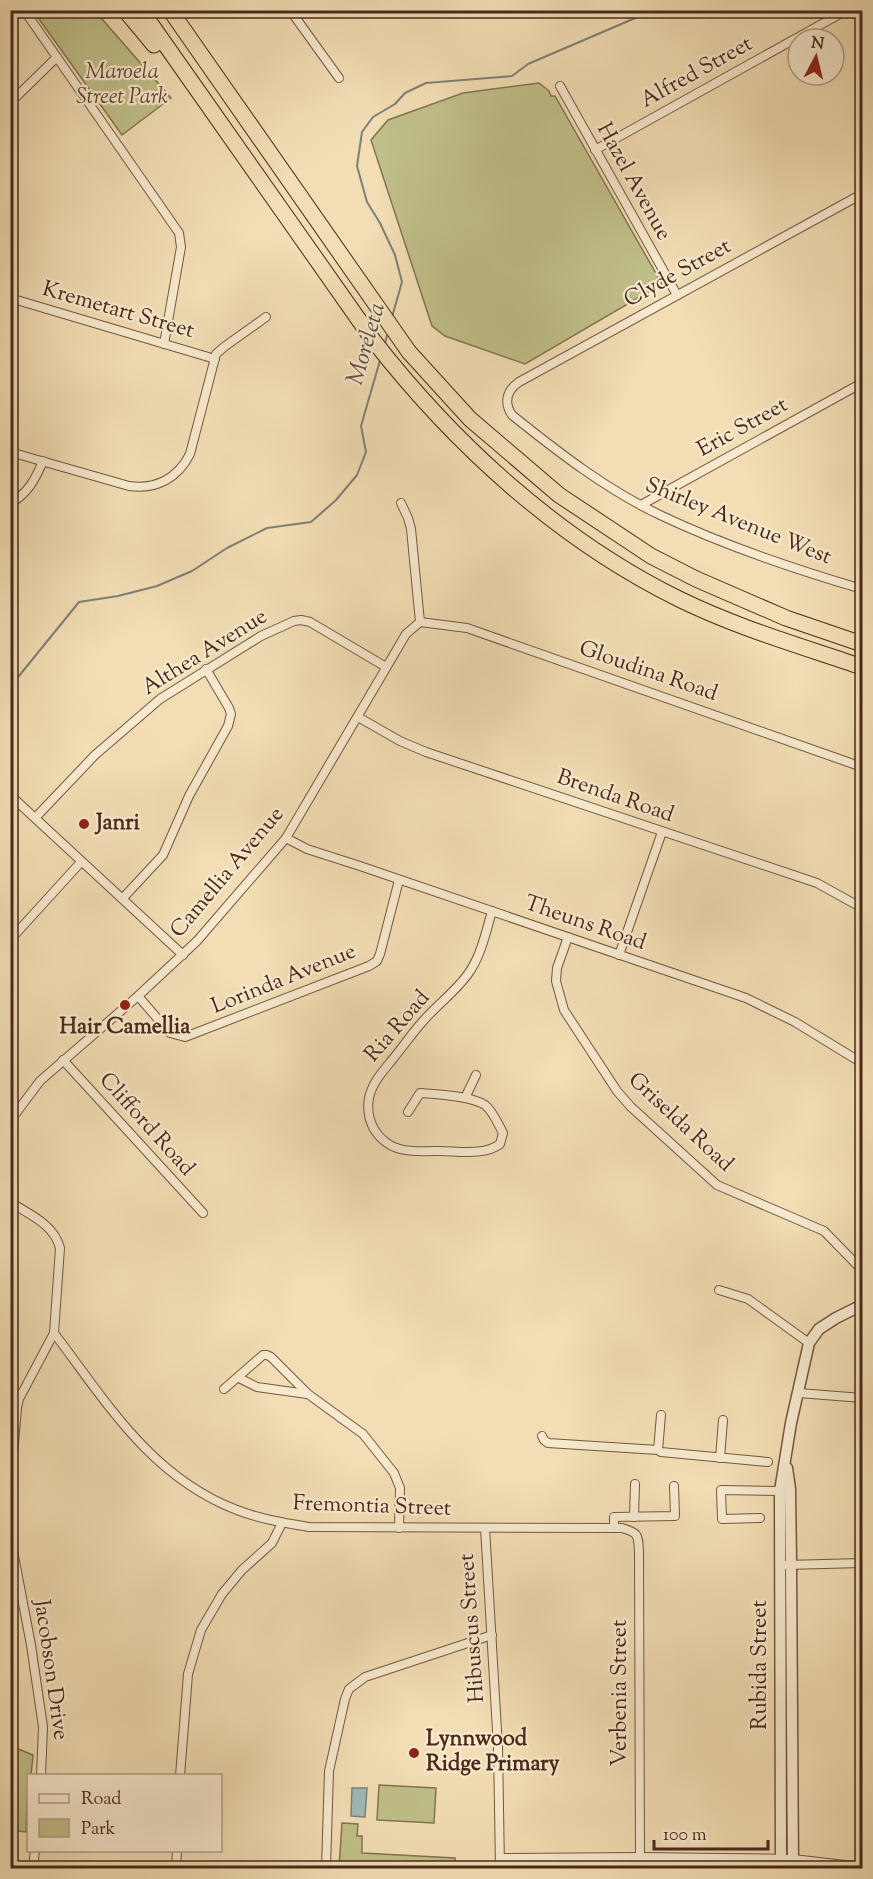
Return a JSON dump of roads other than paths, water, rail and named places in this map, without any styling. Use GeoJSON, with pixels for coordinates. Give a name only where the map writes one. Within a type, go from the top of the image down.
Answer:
{"type":"FeatureCollection","features":[{"type":"Feature","properties":{"kind":"highway"},"geometry":{"type":"LineString","coordinates":[[124,10],[209,109]]}},
{"type":"Feature","properties":{"kind":"highway"},"geometry":{"type":"LineString","coordinates":[[141,10],[373,340],[399,374],[466,444],[513,487],[602,555],[638,578],[788,648],[862,678]]}},
{"type":"Feature","properties":{"kind":"highway"},"geometry":{"type":"LineString","coordinates":[[170,10],[409,352],[470,419],[559,495],[651,556],[696,579],[786,618],[862,644]]}},
{"type":"Feature","properties":{"kind":"highway"},"geometry":{"type":"LineString","coordinates":[[179,10],[207,63]]}},
{"type":"Feature","properties":{"kind":"highway"},"geometry":{"type":"LineString","coordinates":[[786,618],[862,634]]}},
{"type":"Feature","properties":{"kind":"highway"},"geometry":{"type":"LineString","coordinates":[[732,622],[862,667]]}},
{"type":"Feature","properties":{"kind":"street"},"geometry":{"type":"LineString","coordinates":[[24,10],[180,235],[180,254],[164,344]]}},
{"type":"Feature","properties":{"kind":"street"},"geometry":{"type":"LineString","coordinates":[[290,10],[339,78]]}},
{"type":"Feature","properties":{"kind":"street","name":"Alfred Street"},"geometry":{"type":"LineString","coordinates":[[595,150],[847,10]]}},
{"type":"Feature","properties":{"kind":"street"},"geometry":{"type":"LineString","coordinates":[[10,103],[57,57]]}},
{"type":"Feature","properties":{"kind":"street","name":"Hazel Avenue"},"geometry":{"type":"LineString","coordinates":[[560,86],[677,296]]}},
{"type":"Feature","properties":{"kind":"street","name":"Clyde Street"},"geometry":{"type":"LineString","coordinates":[[512,388],[862,194]]}},
{"type":"Feature","properties":{"kind":"street","name":"Kremetart Street"},"geometry":{"type":"LineString","coordinates":[[10,298],[215,359]]}},
{"type":"Feature","properties":{"kind":"street"},"geometry":{"type":"LineString","coordinates":[[10,452],[129,486],[148,487],[163,483],[182,468],[190,454],[215,359],[220,350],[266,317]]}},
{"type":"Feature","properties":{"kind":"street","name":"Eric Street"},"geometry":{"type":"LineString","coordinates":[[641,505],[862,383]]}},
{"type":"Feature","properties":{"kind":"street","name":"Shirley Avenue West"},"geometry":{"type":"LineString","coordinates":[[512,388],[508,394],[507,403],[512,416],[562,454],[641,505],[775,562],[861,587]]}},
{"type":"Feature","properties":{"kind":"street"},"geometry":{"type":"LineString","coordinates":[[10,504],[32,485],[43,461]]}},
{"type":"Feature","properties":{"kind":"street"},"geometry":{"type":"LineString","coordinates":[[401,503],[411,529],[420,622]]}},
{"type":"Feature","properties":{"kind":"street","name":"Althea Avenue"},"geometry":{"type":"LineString","coordinates":[[36,817],[95,755],[152,706],[206,669],[261,636],[288,623],[301,620],[313,624],[386,667]]}},
{"type":"Feature","properties":{"kind":"street","name":"Camellia Avenue"},"geometry":{"type":"LineString","coordinates":[[10,1121],[35,1086],[197,941],[286,838],[406,634],[420,622]]}},
{"type":"Feature","properties":{"kind":"street","name":"Gloudina Road"},"geometry":{"type":"LineString","coordinates":[[420,622],[467,628],[862,767]]}},
{"type":"Feature","properties":{"kind":"street"},"geometry":{"type":"LineString","coordinates":[[123,898],[163,855],[189,796],[228,726],[230,708],[206,669]]}},
{"type":"Feature","properties":{"kind":"street","name":"Brenda Road"},"geometry":{"type":"LineString","coordinates":[[358,717],[400,741],[426,752],[816,883],[862,908]]}},
{"type":"Feature","properties":{"kind":"street"},"geometry":{"type":"LineString","coordinates":[[10,795],[183,955]]}},
{"type":"Feature","properties":{"kind":"street"},"geometry":{"type":"LineString","coordinates":[[618,955],[662,832]]}},
{"type":"Feature","properties":{"kind":"street","name":"Theuns Road"},"geometry":{"type":"LineString","coordinates":[[286,838],[308,849],[767,1007],[862,1063]]}},
{"type":"Feature","properties":{"kind":"street"},"geometry":{"type":"LineString","coordinates":[[10,940],[81,862]]}},
{"type":"Feature","properties":{"kind":"street","name":"Lorinda Avenue"},"geometry":{"type":"LineString","coordinates":[[138,996],[170,1033],[185,1037],[369,966],[377,961],[380,954],[399,880]]}},
{"type":"Feature","properties":{"kind":"street","name":"Ria Road"},"geometry":{"type":"LineString","coordinates":[[465,1098],[482,1103],[489,1110],[503,1133],[499,1146],[484,1151],[412,1153],[386,1144],[371,1123],[368,1111],[369,1097],[376,1081],[424,1020],[469,973],[477,958],[492,911]]}},
{"type":"Feature","properties":{"kind":"street","name":"Griselda Road"},"geometry":{"type":"LineString","coordinates":[[568,937],[557,968],[556,981],[564,1010],[617,1091],[631,1107],[717,1185],[824,1231],[862,1270]]}},
{"type":"Feature","properties":{"kind":"street","name":"Clifford Road"},"geometry":{"type":"LineString","coordinates":[[63,1060],[203,1213]]}},
{"type":"Feature","properties":{"kind":"street"},"geometry":{"type":"LineString","coordinates":[[408,1112],[420,1093],[465,1098],[476,1075]]}},
{"type":"Feature","properties":{"kind":"street"},"geometry":{"type":"LineString","coordinates":[[10,1202],[48,1226],[60,1248],[54,1333],[26,1385],[17,1408],[10,1490]]}},
{"type":"Feature","properties":{"kind":"street"},"geometry":{"type":"LineString","coordinates":[[719,1290],[748,1299],[808,1343],[815,1333],[827,1323],[862,1305]]}},
{"type":"Feature","properties":{"kind":"street","name":"Fremontia Street"},"geometry":{"type":"LineString","coordinates":[[54,1333],[146,1450],[180,1480],[230,1507],[282,1523],[309,1527],[618,1528]]}},
{"type":"Feature","properties":{"kind":"street","name":"Rubida Street"},"geometry":{"type":"LineString","coordinates":[[786,1565],[780,1491],[791,1423],[808,1343]]}},
{"type":"Feature","properties":{"kind":"street"},"geometry":{"type":"LineString","coordinates":[[224,1389],[239,1378],[262,1355],[267,1354],[308,1394],[361,1431],[394,1473],[400,1488],[399,1528]]}},
{"type":"Feature","properties":{"kind":"street"},"geometry":{"type":"LineString","coordinates":[[239,1378],[257,1387],[308,1394]]}},
{"type":"Feature","properties":{"kind":"street"},"geometry":{"type":"LineString","coordinates":[[799,1393],[862,1398]]}},
{"type":"Feature","properties":{"kind":"street"},"geometry":{"type":"LineString","coordinates":[[658,1450],[661,1415]]}},
{"type":"Feature","properties":{"kind":"street"},"geometry":{"type":"LineString","coordinates":[[720,1458],[723,1420]]}},
{"type":"Feature","properties":{"kind":"street"},"geometry":{"type":"LineString","coordinates":[[542,1436],[548,1443],[658,1450],[665,1453],[768,1462]]}},
{"type":"Feature","properties":{"kind":"street","name":"Rubida Street"},"geometry":{"type":"LineString","coordinates":[[786,1462],[790,1489],[786,1565],[787,1864]]}},
{"type":"Feature","properties":{"kind":"street"},"geometry":{"type":"LineString","coordinates":[[634,1517],[635,1484]]}},
{"type":"Feature","properties":{"kind":"street"},"geometry":{"type":"LineString","coordinates":[[618,1528],[614,1517],[675,1516],[674,1485]]}},
{"type":"Feature","properties":{"kind":"street"},"geometry":{"type":"LineString","coordinates":[[760,1518],[722,1519],[721,1490],[780,1491]]}},
{"type":"Feature","properties":{"kind":"street"},"geometry":{"type":"LineString","coordinates":[[180,1774],[188,1674],[201,1630],[222,1594],[242,1570],[272,1544],[282,1523]]}},
{"type":"Feature","properties":{"kind":"street","name":"Hibuscus Street"},"geometry":{"type":"LineString","coordinates":[[485,1528],[498,1747],[500,1869]]}},
{"type":"Feature","properties":{"kind":"street","name":"Verbenia Street"},"geometry":{"type":"LineString","coordinates":[[618,1528],[634,1531],[638,1538],[640,1869]]}},
{"type":"Feature","properties":{"kind":"street","name":"Jacobson Drive"},"geometry":{"type":"LineString","coordinates":[[10,1535],[31,1645],[43,1727],[41,1774]]}},
{"type":"Feature","properties":{"kind":"street"},"geometry":{"type":"LineString","coordinates":[[786,1565],[862,1563]]}},
{"type":"Feature","properties":{"kind":"street"},"geometry":{"type":"LineString","coordinates":[[326,1869],[329,1771],[349,1689],[364,1677],[492,1635]]}},
{"type":"Feature","properties":{"kind":"street"},"geometry":{"type":"LineString","coordinates":[[33,1869],[35,1852]]}},
{"type":"Feature","properties":{"kind":"street"},"geometry":{"type":"LineString","coordinates":[[176,1869],[177,1852]]}},
{"type":"Feature","properties":{"kind":"street"},"geometry":{"type":"LineString","coordinates":[[500,1858],[640,1857],[862,1867]]}},
{"type":"Feature","properties":{"kind":"water"},"geometry":{"type":"Polygon","coordinates":[[[352,1788],[367,1788],[365,1817],[351,1816],[352,1788]]]}},
{"type":"Feature","properties":{"kind":"waterway","name":"Moreleta"},"geometry":{"type":"LineString","coordinates":[[392,317],[402,282],[395,255],[367,202],[357,166],[362,132],[373,117],[395,104],[405,93],[426,83],[512,76],[528,64],[654,10]]}},
{"type":"Feature","properties":{"kind":"waterway","name":"Moreleta"},"geometry":{"type":"LineString","coordinates":[[385,343],[388,332]]}},
{"type":"Feature","properties":{"kind":"waterway","name":"Moreleta"},"geometry":{"type":"LineString","coordinates":[[10,687],[79,602],[118,596],[157,586],[192,571],[227,548],[267,528],[311,522],[336,500],[357,475],[366,452],[361,426],[381,357]]}},
{"type":"Feature","properties":{"kind":"place","name":"Janri"},"geometry":{"type":"Point","coordinates":[84,824]}},
{"type":"Feature","properties":{"kind":"place","name":"Hair Camellia"},"geometry":{"type":"Point","coordinates":[125,1005]}},
{"type":"Feature","properties":{"kind":"place","name":"Lynnwood Ridge Primary"},"geometry":{"type":"Point","coordinates":[414,1753]}},
{"type":"Feature","properties":{"kind":"park label","name":"Maroela Street Park"},"geometry":{"type":"Point","coordinates":[122,86]}}]}
